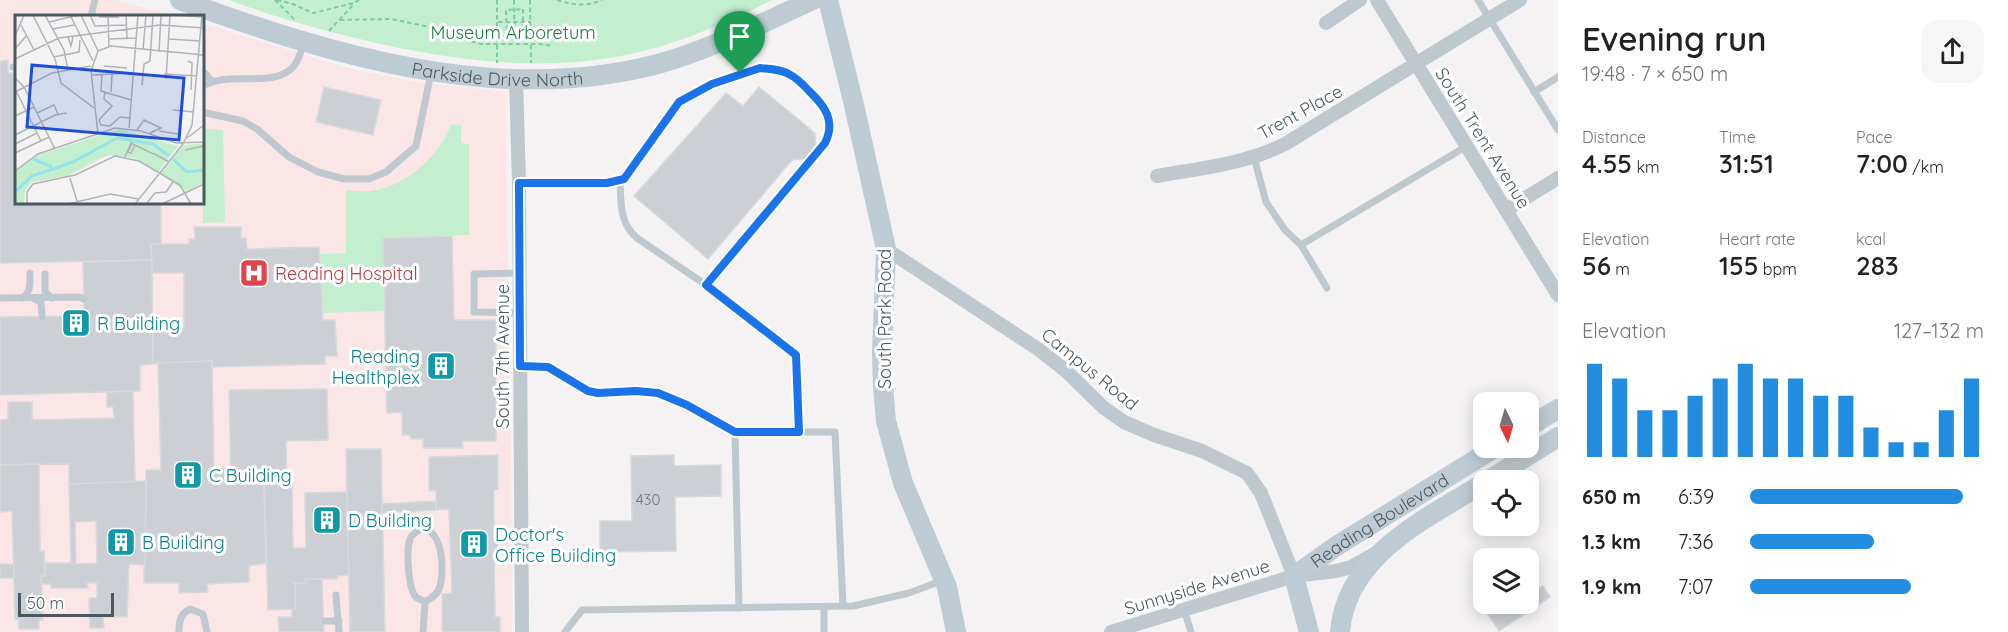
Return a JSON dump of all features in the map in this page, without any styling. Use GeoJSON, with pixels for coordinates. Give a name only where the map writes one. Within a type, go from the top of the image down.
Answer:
{"type":"FeatureCollection","features":[{"type":"Feature","properties":{"kind":"street","name":"Parkside Drive North"},"geometry":{"type":"LineString","coordinates":[[180,0],[304,42],[393,65],[431,70],[595,76],[658,63],[708,46],[813,0]]}},
{"type":"Feature","properties":{"kind":"street","name":"South Park Road"},"geometry":{"type":"LineString","coordinates":[[828,0],[886,249],[882,365],[886,421],[903,483],[951,600],[956,632]]}},
{"type":"Feature","properties":{"kind":"street"},"geometry":{"type":"LineString","coordinates":[[1326,23],[1360,0]]}},
{"type":"Feature","properties":{"kind":"street","name":"South Trent Avenue"},"geometry":{"type":"LineString","coordinates":[[1377,0],[1558,295]]}},
{"type":"Feature","properties":{"kind":"street","name":"Trent Place"},"geometry":{"type":"LineString","coordinates":[[1157,176],[1234,163],[1285,144],[1520,0]]}},
{"type":"Feature","properties":{"kind":"street","name":"South 7th Avenue"},"geometry":{"type":"LineString","coordinates":[[522,632],[519,183],[524,73]]}},
{"type":"Feature","properties":{"kind":"street"},"geometry":{"type":"LineString","coordinates":[[1506,210],[1558,178]]}},
{"type":"Feature","properties":{"kind":"street","name":"Campus Road"},"geometry":{"type":"LineString","coordinates":[[886,249],[1038,349],[1066,371],[1104,408],[1124,422],[1202,451],[1246,473],[1261,493],[1294,576]]}},
{"type":"Feature","properties":{"kind":"street"},"geometry":{"type":"LineString","coordinates":[[1539,420],[1558,409]]}},
{"type":"Feature","properties":{"kind":"street","name":"Reading Boulevard"},"geometry":{"type":"LineString","coordinates":[[1539,443],[1558,437]]}},
{"type":"Feature","properties":{"kind":"street","name":"Reading Boulevard"},"geometry":{"type":"LineString","coordinates":[[1294,576],[1338,545],[1496,458]]}},
{"type":"Feature","properties":{"kind":"street","name":"Reading Boulevard"},"geometry":{"type":"LineString","coordinates":[[1294,576],[1351,567],[1473,490]]}},
{"type":"Feature","properties":{"kind":"street","name":"Reading Boulevard"},"geometry":{"type":"LineString","coordinates":[[1340,632],[1345,607],[1353,587],[1380,552],[1401,536]]}},
{"type":"Feature","properties":{"kind":"street","name":"Reading Boulevard"},"geometry":{"type":"LineString","coordinates":[[1294,576],[1309,632]]}},
{"type":"Feature","properties":{"kind":"street","name":"Sunnyside Avenue"},"geometry":{"type":"LineString","coordinates":[[1111,632],[1294,576]]}},
{"type":"Feature","properties":{"kind":"lane"},"geometry":{"type":"LineString","coordinates":[[91,15],[95,0]]}},
{"type":"Feature","properties":{"kind":"lane"},"geometry":{"type":"LineString","coordinates":[[1478,0],[1558,130]]}},
{"type":"Feature","properties":{"kind":"lane"},"geometry":{"type":"LineString","coordinates":[[204,86],[212,81],[268,77],[287,73],[297,62],[304,42]]}},
{"type":"Feature","properties":{"kind":"lane"},"geometry":{"type":"LineString","coordinates":[[519,183],[607,183],[624,179],[679,102],[722,80],[760,68],[787,73],[801,83],[826,110],[830,126],[825,143],[706,285]]}},
{"type":"Feature","properties":{"kind":"lane"},"geometry":{"type":"LineString","coordinates":[[204,112],[243,121],[257,129],[289,157],[318,171],[344,179],[369,179],[387,172],[416,146],[431,70]]}},
{"type":"Feature","properties":{"kind":"lane"},"geometry":{"type":"LineString","coordinates":[[204,72],[212,81]]}},
{"type":"Feature","properties":{"kind":"lane"},"geometry":{"type":"LineString","coordinates":[[1534,92],[1558,77]]}},
{"type":"Feature","properties":{"kind":"lane"},"geometry":{"type":"LineString","coordinates":[[1301,245],[1467,147]]}},
{"type":"Feature","properties":{"kind":"lane"},"geometry":{"type":"LineString","coordinates":[[1254,157],[1266,202],[1285,230],[1301,245],[1326,288]]}},
{"type":"Feature","properties":{"kind":"lane"},"geometry":{"type":"LineString","coordinates":[[620,180],[621,214],[628,229],[637,238],[706,285],[796,355],[799,432]]}},
{"type":"Feature","properties":{"kind":"lane"},"geometry":{"type":"LineString","coordinates":[[22,298],[28,293],[30,273]]}},
{"type":"Feature","properties":{"kind":"lane"},"geometry":{"type":"LineString","coordinates":[[45,273],[45,292],[52,298]]}},
{"type":"Feature","properties":{"kind":"lane"},"geometry":{"type":"LineString","coordinates":[[520,273],[474,274],[474,312],[520,313]]}},
{"type":"Feature","properties":{"kind":"lane"},"geometry":{"type":"LineString","coordinates":[[0,298],[80,297],[84,299]]}},
{"type":"Feature","properties":{"kind":"lane"},"geometry":{"type":"LineString","coordinates":[[34,298],[41,302],[42,316]]}},
{"type":"Feature","properties":{"kind":"lane"},"geometry":{"type":"LineString","coordinates":[[520,366],[548,367],[588,391],[598,393],[636,391],[658,393],[687,405],[735,432],[835,432],[843,606]]}},
{"type":"Feature","properties":{"kind":"lane"},"geometry":{"type":"LineString","coordinates":[[735,432],[739,608]]}},
{"type":"Feature","properties":{"kind":"lane"},"geometry":{"type":"LineString","coordinates":[[421,529],[433,532],[439,540],[440,588],[425,602],[416,597],[411,590],[410,540],[414,533],[421,529]]}},
{"type":"Feature","properties":{"kind":"lane"},"geometry":{"type":"LineString","coordinates":[[565,632],[582,610],[843,606],[887,598],[944,580]]}},
{"type":"Feature","properties":{"kind":"lane"},"geometry":{"type":"LineString","coordinates":[[336,595],[339,632]]}},
{"type":"Feature","properties":{"kind":"lane"},"geometry":{"type":"LineString","coordinates":[[423,632],[425,602]]}},
{"type":"Feature","properties":{"kind":"lane"},"geometry":{"type":"LineString","coordinates":[[824,607],[824,632]]}},
{"type":"Feature","properties":{"kind":"lane"},"geometry":{"type":"LineString","coordinates":[[179,632],[181,617],[190,609],[203,614],[207,632]]}},
{"type":"Feature","properties":{"kind":"lane"},"geometry":{"type":"LineString","coordinates":[[1184,609],[1191,632]]}},
{"type":"Feature","properties":{"kind":"lane"},"geometry":{"type":"LineString","coordinates":[[326,621],[339,621]]}},
{"type":"Feature","properties":{"kind":"path"},"geometry":{"type":"LineString","coordinates":[[276,0],[293,4],[313,13],[359,0]]}},
{"type":"Feature","properties":{"kind":"path"},"geometry":{"type":"LineString","coordinates":[[276,0],[297,22]]}},
{"type":"Feature","properties":{"kind":"path"},"geometry":{"type":"LineString","coordinates":[[497,0],[497,64]]}},
{"type":"Feature","properties":{"kind":"path"},"geometry":{"type":"LineString","coordinates":[[514,0],[515,45]]}},
{"type":"Feature","properties":{"kind":"path"},"geometry":{"type":"LineString","coordinates":[[524,73],[531,45],[530,0]]}},
{"type":"Feature","properties":{"kind":"path"},"geometry":{"type":"LineString","coordinates":[[557,0],[574,5],[586,5],[602,0]]}},
{"type":"Feature","properties":{"kind":"path"},"geometry":{"type":"LineString","coordinates":[[323,47],[327,33],[354,3]]}},
{"type":"Feature","properties":{"kind":"path"},"geometry":{"type":"LineString","coordinates":[[514,9],[522,9],[524,34],[507,34],[506,10],[514,9]]}},
{"type":"Feature","properties":{"kind":"path"},"geometry":{"type":"LineString","coordinates":[[340,20],[391,19],[449,31],[462,39],[481,44],[554,46]]}},
{"type":"Feature","properties":{"kind":"path"},"geometry":{"type":"LineString","coordinates":[[497,22],[531,22]]}},
{"type":"Feature","properties":{"kind":"shaded area","name":"Reading Hospital"},"geometry":{"type":"Polygon","coordinates":[[[0,0],[115,0],[170,15],[15,15],[15,204],[204,204],[204,24],[355,70],[411,81],[505,92],[512,632],[0,632],[0,0]]]}},
{"type":"Feature","properties":{"kind":"green space","name":"Museum Arboretum"},"geometry":{"type":"Polygon","coordinates":[[[229,0],[773,0],[711,28],[647,50],[584,61],[523,63],[461,58],[399,48],[313,27],[229,0]]]}},
{"type":"Feature","properties":{"kind":"green space"},"geometry":{"type":"Polygon","coordinates":[[[451,124],[461,125],[461,143],[469,144],[469,235],[383,238],[384,311],[323,313],[320,254],[346,253],[346,190],[383,189],[408,177],[420,168],[439,147],[451,124]]]}},
{"type":"Feature","properties":{"kind":"green space"},"geometry":{"type":"Polygon","coordinates":[[[204,128],[223,130],[225,222],[203,223],[204,128]]]}},
{"type":"Feature","properties":{"kind":"building"},"geometry":{"type":"Polygon","coordinates":[[[8,60],[8,73],[15,73],[15,204],[161,204],[161,244],[151,244],[152,260],[0,263],[0,61],[8,60]]]}},
{"type":"Feature","properties":{"kind":"building"},"geometry":{"type":"Polygon","coordinates":[[[324,87],[381,100],[373,135],[316,122],[324,87]]]}},
{"type":"Feature","properties":{"kind":"building"},"geometry":{"type":"Polygon","coordinates":[[[759,87],[815,133],[816,151],[810,158],[792,160],[708,259],[634,196],[726,93],[743,106],[759,87]]]}},
{"type":"Feature","properties":{"kind":"building"},"geometry":{"type":"Polygon","coordinates":[[[194,227],[241,227],[241,238],[246,238],[247,249],[319,247],[323,320],[335,320],[337,356],[325,356],[325,364],[212,367],[212,361],[153,364],[153,329],[184,329],[184,273],[152,273],[151,244],[189,244],[189,239],[195,239],[194,227]]]}},
{"type":"Feature","properties":{"kind":"building","name":"Reading Healthplex"},"geometry":{"type":"Polygon","coordinates":[[[452,236],[454,320],[496,320],[496,441],[462,441],[463,448],[423,448],[423,439],[411,439],[410,435],[402,435],[402,412],[387,413],[383,238],[452,236]]]}},
{"type":"Feature","properties":{"kind":"building","name":"R Building"},"geometry":{"type":"Polygon","coordinates":[[[152,260],[153,364],[140,365],[140,391],[0,395],[0,317],[84,316],[83,262],[152,260]]]}},
{"type":"Feature","properties":{"kind":"building","name":"C Building"},"geometry":{"type":"Polygon","coordinates":[[[212,361],[214,468],[231,467],[231,482],[264,481],[266,563],[249,566],[249,582],[207,584],[208,592],[179,593],[179,583],[144,583],[146,470],[161,470],[158,363],[212,361]]]}},
{"type":"Feature","properties":{"kind":"building","name":"D Building"},"geometry":{"type":"Polygon","coordinates":[[[327,389],[328,440],[286,441],[287,487],[292,486],[293,548],[306,548],[305,493],[347,492],[349,575],[337,576],[337,579],[306,579],[306,583],[295,583],[295,609],[268,610],[264,481],[231,482],[229,390],[327,389]]]}},
{"type":"Feature","properties":{"kind":"building"},"geometry":{"type":"Polygon","coordinates":[[[133,391],[135,483],[69,484],[69,464],[0,465],[0,420],[8,419],[8,402],[32,402],[32,420],[114,418],[113,407],[107,407],[107,392],[133,391]]]}},
{"type":"Feature","properties":{"kind":"building"},"geometry":{"type":"Polygon","coordinates":[[[346,449],[381,449],[385,632],[350,632],[346,449]]]}},
{"type":"Feature","properties":{"kind":"building","name":"Doctor's Office Building"},"geometry":{"type":"Polygon","coordinates":[[[498,455],[498,489],[494,490],[494,536],[497,536],[498,552],[494,553],[495,617],[500,617],[500,632],[442,632],[442,594],[452,593],[449,509],[436,510],[436,491],[429,491],[429,457],[498,455]]]}},
{"type":"Feature","properties":{"kind":"building"},"geometry":{"type":"Polygon","coordinates":[[[674,455],[674,466],[721,465],[721,496],[675,497],[676,551],[600,552],[600,521],[632,521],[631,456],[674,455]]]}},
{"type":"Feature","properties":{"kind":"building"},"geometry":{"type":"Polygon","coordinates":[[[39,464],[40,551],[44,551],[45,576],[41,576],[43,620],[39,620],[39,629],[19,629],[19,620],[15,620],[12,511],[0,512],[0,465],[39,464]]]}},
{"type":"Feature","properties":{"kind":"building","name":"B Building"},"geometry":{"type":"Polygon","coordinates":[[[146,481],[145,565],[129,564],[127,617],[103,617],[104,628],[90,628],[89,598],[97,598],[97,583],[87,583],[88,588],[51,588],[51,584],[42,584],[41,576],[45,576],[45,563],[71,563],[69,484],[146,481]],[[96,521],[75,522],[76,564],[97,563],[96,521]]]}},
{"type":"Feature","properties":{"kind":"building"},"geometry":{"type":"Polygon","coordinates":[[[436,501],[436,510],[382,513],[382,504],[436,501]]]}},
{"type":"Feature","properties":{"kind":"building"},"geometry":{"type":"Polygon","coordinates":[[[0,564],[14,564],[14,578],[0,578],[0,564]]]}},
{"type":"Feature","properties":{"kind":"building"},"geometry":{"type":"Polygon","coordinates":[[[306,579],[322,579],[324,632],[279,632],[278,617],[292,617],[292,610],[295,609],[295,583],[306,583],[306,579]]]}},
{"type":"Feature","properties":{"kind":"building"},"geometry":{"type":"Polygon","coordinates":[[[1543,586],[1550,597],[1539,604],[1539,588],[1543,586]]]}},
{"type":"Feature","properties":{"kind":"building"},"geometry":{"type":"Polygon","coordinates":[[[1488,614],[1524,614],[1499,631],[1488,614]]]}},
{"type":"Feature","properties":{"kind":"place","name":"Reading Hospital"},"geometry":{"type":"Point","coordinates":[254,273]}},
{"type":"Feature","properties":{"kind":"place","name":"R Building"},"geometry":{"type":"Point","coordinates":[76,323]}},
{"type":"Feature","properties":{"kind":"place","name":"Reading Healthplex"},"geometry":{"type":"Point","coordinates":[441,366]}},
{"type":"Feature","properties":{"kind":"place","name":"C Building"},"geometry":{"type":"Point","coordinates":[188,475]}},
{"type":"Feature","properties":{"kind":"place","name":"D Building"},"geometry":{"type":"Point","coordinates":[327,520]}},
{"type":"Feature","properties":{"kind":"place","name":"B Building"},"geometry":{"type":"Point","coordinates":[121,542]}},
{"type":"Feature","properties":{"kind":"place","name":"Doctor's Office Building"},"geometry":{"type":"Point","coordinates":[474,544]}},
{"type":"Feature","properties":{"kind":"route"},"geometry":{"type":"LineString","coordinates":[[760,68],[787,73],[821,102],[829,118],[829,135],[825,143],[706,285],[796,355],[799,432],[735,432],[687,405],[658,393],[636,391],[598,393],[588,391],[548,367],[520,366],[519,183],[533,185],[607,183],[624,179],[679,102],[712,84],[740,73],[760,68]]}}]}
